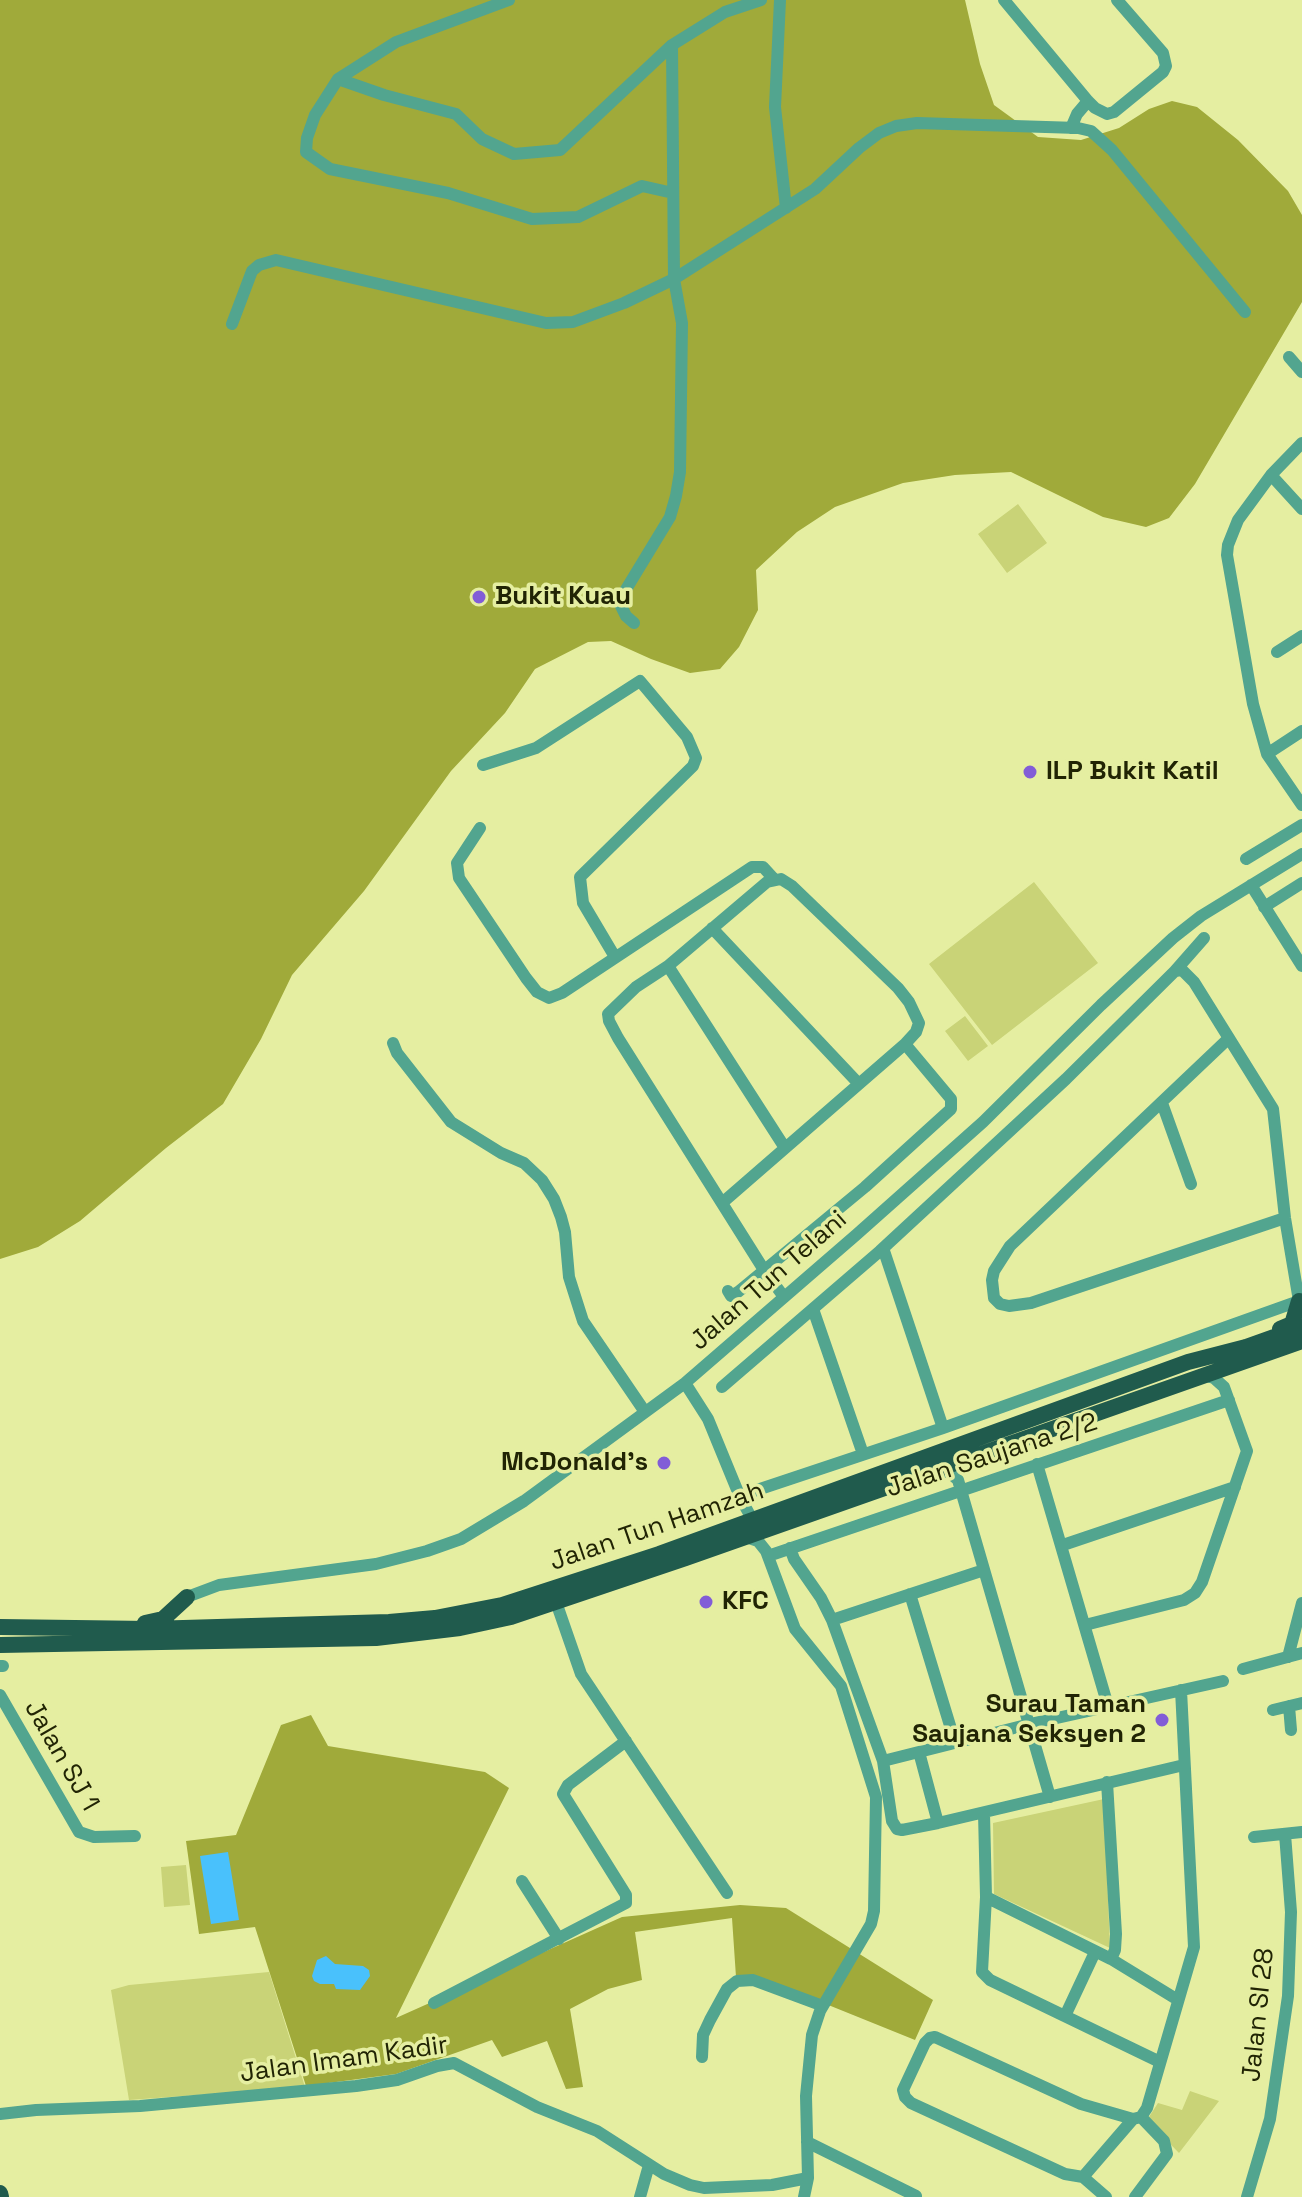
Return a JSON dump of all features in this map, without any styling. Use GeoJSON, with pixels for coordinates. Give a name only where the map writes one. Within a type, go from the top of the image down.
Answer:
{"type":"FeatureCollection","features":[{"type":"Feature","properties":{"kind":"main road"},"geometry":{"type":"LineString","coordinates":[[1188,1362],[1285,1328],[1292,1324],[1301,1302]]}},
{"type":"Feature","properties":{"kind":"main road","name":"Jalan Tun Hamzah"},"geometry":{"type":"LineString","coordinates":[[0,1627],[269,1627],[414,1621],[502,1605],[659,1554],[1188,1362],[1246,1347],[1302,1327]]}},
{"type":"Feature","properties":{"kind":"main road","name":"Jalan Tun Hamzah"},"geometry":{"type":"LineString","coordinates":[[0,1645],[409,1636],[511,1617],[1302,1341]]}},
{"type":"Feature","properties":{"kind":"main road"},"geometry":{"type":"LineString","coordinates":[[79,1627],[156,1622],[187,1597]]}},
{"type":"Feature","properties":{"kind":"main road"},"geometry":{"type":"LineString","coordinates":[[187,1597],[181,1606],[187,1621],[269,1627]]}},
{"type":"Feature","properties":{"kind":"street"},"geometry":{"type":"LineString","coordinates":[[509,0],[396,42],[338,79],[315,115],[306,152],[330,169],[448,193],[532,219],[578,217],[642,186],[673,193]]}},
{"type":"Feature","properties":{"kind":"street"},"geometry":{"type":"LineString","coordinates":[[338,79],[456,114],[482,139],[514,154],[560,150],[672,45],[725,12],[761,0]]}},
{"type":"Feature","properties":{"kind":"street"},"geometry":{"type":"LineString","coordinates":[[780,0],[775,107],[786,208]]}},
{"type":"Feature","properties":{"kind":"street"},"geometry":{"type":"LineString","coordinates":[[1004,0],[1092,104],[1107,114],[1114,112],[1163,72],[1166,66],[1163,53],[1117,0]]}},
{"type":"Feature","properties":{"kind":"street"},"geometry":{"type":"LineString","coordinates":[[634,623],[621,606],[622,596],[670,517],[680,472],[682,323],[674,279],[672,45]]}},
{"type":"Feature","properties":{"kind":"street"},"geometry":{"type":"LineString","coordinates":[[1077,128],[1087,118],[1092,104]]}},
{"type":"Feature","properties":{"kind":"street"},"geometry":{"type":"LineString","coordinates":[[232,324],[252,271],[259,265],[276,260],[546,323],[573,322],[594,316],[674,279],[786,208],[815,189],[879,133],[896,126],[917,123],[1077,128],[1100,136],[1245,312]]}},
{"type":"Feature","properties":{"kind":"street"},"geometry":{"type":"LineString","coordinates":[[1289,357],[1302,372]]}},
{"type":"Feature","properties":{"kind":"street"},"geometry":{"type":"LineString","coordinates":[[1302,443],[1271,475],[1238,520],[1227,555],[1253,704],[1267,754],[1302,805]]}},
{"type":"Feature","properties":{"kind":"street"},"geometry":{"type":"LineString","coordinates":[[1271,475],[1302,509]]}},
{"type":"Feature","properties":{"kind":"street"},"geometry":{"type":"LineString","coordinates":[[1277,652],[1302,636]]}},
{"type":"Feature","properties":{"kind":"street"},"geometry":{"type":"LineString","coordinates":[[483,765],[536,748],[640,681],[687,737],[696,758],[693,766],[580,877],[583,903],[615,957]]}},
{"type":"Feature","properties":{"kind":"street"},"geometry":{"type":"LineString","coordinates":[[1267,754],[1302,731]]}},
{"type":"Feature","properties":{"kind":"street"},"geometry":{"type":"LineString","coordinates":[[1246,859],[1302,825]]}},
{"type":"Feature","properties":{"kind":"street"},"geometry":{"type":"LineString","coordinates":[[480,828],[457,863],[459,878],[537,992],[549,998],[752,867],[763,867],[774,879]]}},
{"type":"Feature","properties":{"kind":"street","name":"Jalan Tun Telani"},"geometry":{"type":"LineString","coordinates":[[187,1597],[219,1585],[376,1564],[461,1539],[524,1501],[685,1383],[983,1122],[1173,938],[1302,854]]}},
{"type":"Feature","properties":{"kind":"street"},"geometry":{"type":"LineString","coordinates":[[722,1203],[905,1044],[916,1032],[919,1023],[909,1002],[792,886],[781,879],[774,879],[668,966],[636,987],[611,1008],[609,1021],[722,1203],[764,1270],[784,1297]]}},
{"type":"Feature","properties":{"kind":"street"},"geometry":{"type":"LineString","coordinates":[[1264,907],[1302,883]]}},
{"type":"Feature","properties":{"kind":"street"},"geometry":{"type":"LineString","coordinates":[[1251,885],[1302,966]]}},
{"type":"Feature","properties":{"kind":"street"},"geometry":{"type":"LineString","coordinates":[[712,928],[859,1084]]}},
{"type":"Feature","properties":{"kind":"street"},"geometry":{"type":"LineString","coordinates":[[722,1387],[883,1248],[1066,1079],[1204,938]]}},
{"type":"Feature","properties":{"kind":"street"},"geometry":{"type":"LineString","coordinates":[[668,966],[785,1148]]}},
{"type":"Feature","properties":{"kind":"street"},"geometry":{"type":"LineString","coordinates":[[754,1491],[1301,1302],[1285,1218],[1273,1109],[1188,974],[1182,970],[1175,971]]}},
{"type":"Feature","properties":{"kind":"street"},"geometry":{"type":"LineString","coordinates":[[1229,1038],[1002,1256],[992,1280],[994,1298],[1000,1304],[1009,1306],[1031,1303],[1285,1218]]}},
{"type":"Feature","properties":{"kind":"street"},"geometry":{"type":"LineString","coordinates":[[393,1043],[397,1053],[451,1122],[524,1163],[542,1180],[561,1217],[569,1277],[583,1321],[645,1412]]}},
{"type":"Feature","properties":{"kind":"street"},"geometry":{"type":"LineString","coordinates":[[728,1291],[733,1295],[764,1270],[865,1187],[951,1109],[951,1099],[905,1044]]}},
{"type":"Feature","properties":{"kind":"street"},"geometry":{"type":"LineString","coordinates":[[1162,1103],[1191,1184]]}},
{"type":"Feature","properties":{"kind":"street"},"geometry":{"type":"LineString","coordinates":[[883,1248],[943,1428]]}},
{"type":"Feature","properties":{"kind":"street"},"geometry":{"type":"LineString","coordinates":[[813,1309],[863,1454]]}},
{"type":"Feature","properties":{"kind":"street"},"geometry":{"type":"LineString","coordinates":[[1224,1387],[1227,1374],[1237,1362]]}},
{"type":"Feature","properties":{"kind":"street"},"geometry":{"type":"LineString","coordinates":[[1085,1625],[1184,1600],[1195,1593],[1202,1582],[1247,1451],[1224,1387],[1214,1378],[1200,1375]]}},
{"type":"Feature","properties":{"kind":"street"},"geometry":{"type":"LineString","coordinates":[[685,1383],[708,1419],[752,1519]]}},
{"type":"Feature","properties":{"kind":"street","name":"Jalan Saujana 2/2"},"geometry":{"type":"LineString","coordinates":[[767,1553],[790,1548],[960,1484],[1037,1464],[1229,1400]]}},
{"type":"Feature","properties":{"kind":"street"},"geometry":{"type":"LineString","coordinates":[[970,1457],[962,1468],[960,1484],[1050,1797]]}},
{"type":"Feature","properties":{"kind":"street"},"geometry":{"type":"LineString","coordinates":[[1037,1464],[1108,1706]]}},
{"type":"Feature","properties":{"kind":"street"},"geometry":{"type":"LineString","coordinates":[[937,1469],[950,1473],[960,1484]]}},
{"type":"Feature","properties":{"kind":"street"},"geometry":{"type":"LineString","coordinates":[[1063,1545],[1235,1487]]}},
{"type":"Feature","properties":{"kind":"street"},"geometry":{"type":"LineString","coordinates":[[767,1553],[769,1538],[777,1526]]}},
{"type":"Feature","properties":{"kind":"street"},"geometry":{"type":"LineString","coordinates":[[746,1537],[758,1541],[767,1553],[795,1629],[841,1686],[876,1797],[876,1897],[871,1924],[823,2006],[812,2035],[808,2178],[804,2197]]}},
{"type":"Feature","properties":{"kind":"street"},"geometry":{"type":"LineString","coordinates":[[790,1548],[832,1620],[883,1761],[894,1825],[902,1830],[1184,1765]]}},
{"type":"Feature","properties":{"kind":"street"},"geometry":{"type":"LineString","coordinates":[[832,1620],[984,1570]]}},
{"type":"Feature","properties":{"kind":"street"},"geometry":{"type":"LineString","coordinates":[[910,1594],[955,1742]]}},
{"type":"Feature","properties":{"kind":"street"},"geometry":{"type":"LineString","coordinates":[[556,1602],[581,1674],[727,1893]]}},
{"type":"Feature","properties":{"kind":"street"},"geometry":{"type":"LineString","coordinates":[[1302,1603],[1296,1655],[1302,1669]]}},
{"type":"Feature","properties":{"kind":"street"},"geometry":{"type":"LineString","coordinates":[[1243,1669],[1296,1655]]}},
{"type":"Feature","properties":{"kind":"street"},"geometry":{"type":"LineString","coordinates":[[883,1761],[1223,1681]]}},
{"type":"Feature","properties":{"kind":"street"},"geometry":{"type":"LineString","coordinates":[[1083,2177],[1147,2108],[1194,1939],[1181,1690]]}},
{"type":"Feature","properties":{"kind":"street","name":"Jalan SJ 1"},"geometry":{"type":"LineString","coordinates":[[0,1695],[79,1832],[94,1837],[135,1836]]}},
{"type":"Feature","properties":{"kind":"street"},"geometry":{"type":"LineString","coordinates":[[1273,1710],[1296,1705],[1291,1730]]}},
{"type":"Feature","properties":{"kind":"street"},"geometry":{"type":"LineString","coordinates":[[434,2003],[627,1902],[626,1895],[563,1794],[568,1785],[626,1741]]}},
{"type":"Feature","properties":{"kind":"street"},"geometry":{"type":"LineString","coordinates":[[919,1752],[938,1823]]}},
{"type":"Feature","properties":{"kind":"street"},"geometry":{"type":"LineString","coordinates":[[1107,1782],[1116,1934],[1111,1959]]}},
{"type":"Feature","properties":{"kind":"street"},"geometry":{"type":"LineString","coordinates":[[984,1813],[986,1897],[982,1972],[990,1980],[1160,2062]]}},
{"type":"Feature","properties":{"kind":"street"},"geometry":{"type":"LineString","coordinates":[[876,1832],[894,1825]]}},
{"type":"Feature","properties":{"kind":"street"},"geometry":{"type":"LineString","coordinates":[[1254,1837],[1302,1832]]}},
{"type":"Feature","properties":{"kind":"street","name":"Jalan SI 28"},"geometry":{"type":"LineString","coordinates":[[1247,2197],[1270,2119],[1288,1996],[1296,1911],[1285,1834]]}},
{"type":"Feature","properties":{"kind":"street"},"geometry":{"type":"LineString","coordinates":[[522,1881],[559,1939]]}},
{"type":"Feature","properties":{"kind":"street"},"geometry":{"type":"LineString","coordinates":[[986,1897],[1111,1959],[1178,2000]]}},
{"type":"Feature","properties":{"kind":"street"},"geometry":{"type":"LineString","coordinates":[[1065,2016],[1095,1952]]}},
{"type":"Feature","properties":{"kind":"street"},"geometry":{"type":"LineString","coordinates":[[702,2057],[703,2035],[727,1989],[737,1981],[753,1980],[823,2006]]}},
{"type":"Feature","properties":{"kind":"street"},"geometry":{"type":"LineString","coordinates":[[1288,1996],[1302,1999]]}},
{"type":"Feature","properties":{"kind":"street"},"geometry":{"type":"LineString","coordinates":[[1106,2197],[1083,2177],[1065,2174],[911,2103],[903,2090],[930,2038],[935,2037],[1088,2107],[1137,2118],[1164,2141],[1167,2154],[1135,2197]]}},
{"type":"Feature","properties":{"kind":"street","name":"Jalan Imam Kadir"},"geometry":{"type":"LineString","coordinates":[[0,2114],[140,2106],[356,2086],[397,2080],[454,2063],[537,2107],[597,2131],[678,2180],[704,2188],[772,2185],[808,2178]]}},
{"type":"Feature","properties":{"kind":"street"},"geometry":{"type":"LineString","coordinates":[[807,2142],[916,2196]]}},
{"type":"Feature","properties":{"kind":"street"},"geometry":{"type":"LineString","coordinates":[[640,2197],[649,2165]]}},
{"type":"Feature","properties":{"kind":"green space"},"geometry":{"type":"Polygon","coordinates":[[[0,0],[965,0],[980,64],[994,105],[1038,137],[1081,140],[1119,128],[1149,109],[1172,101],[1197,107],[1238,140],[1288,191],[1302,215],[1302,302],[1195,484],[1169,518],[1146,527],[1103,517],[1011,472],[955,475],[903,483],[835,507],[797,532],[756,570],[758,610],[739,647],[720,669],[690,673],[611,641],[588,642],[535,669],[505,713],[451,771],[364,891],[292,975],[261,1039],[223,1104],[80,1221],[38,1247],[0,1259],[0,0]]]}},
{"type":"Feature","properties":{"kind":"green space"},"geometry":{"type":"Polygon","coordinates":[[[1018,504],[1047,543],[1007,573],[978,534],[1018,504]]]}},
{"type":"Feature","properties":{"kind":"green space"},"geometry":{"type":"Polygon","coordinates":[[[1034,882],[1098,963],[992,1045],[929,964],[1034,882]]]}},
{"type":"Feature","properties":{"kind":"green space"},"geometry":{"type":"Polygon","coordinates":[[[965,1016],[988,1046],[968,1061],[945,1031],[965,1016]]]}},
{"type":"Feature","properties":{"kind":"green space"},"geometry":{"type":"Polygon","coordinates":[[[311,1715],[328,1746],[485,1772],[509,1788],[396,2018],[622,1917],[740,1905],[786,1908],[933,2000],[915,2040],[754,1975],[736,1977],[732,1918],[635,1932],[642,1980],[608,1989],[570,2009],[583,2087],[566,2089],[547,2041],[502,2057],[492,2040],[396,2074],[306,2086],[255,1927],[199,1934],[186,1841],[236,1835],[281,1725],[311,1715]]]}},
{"type":"Feature","properties":{"kind":"green space"},"geometry":{"type":"Polygon","coordinates":[[[1104,1799],[1110,1948],[994,1894],[993,1823],[1104,1799]]]}},
{"type":"Feature","properties":{"kind":"green space"},"geometry":{"type":"Polygon","coordinates":[[[186,1865],[190,1905],[164,1907],[161,1867],[186,1865]]]}},
{"type":"Feature","properties":{"kind":"green space"},"geometry":{"type":"Polygon","coordinates":[[[269,1972],[305,2087],[129,2100],[111,1990],[129,1985],[269,1972]]]}},
{"type":"Feature","properties":{"kind":"green space"},"geometry":{"type":"Polygon","coordinates":[[[1190,2091],[1219,2101],[1179,2153],[1147,2120],[1158,2103],[1182,2110],[1190,2091]]]}},
{"type":"Feature","properties":{"kind":"water"},"geometry":{"type":"Polygon","coordinates":[[[228,1852],[239,1920],[211,1924],[200,1856],[228,1852]]]}},
{"type":"Feature","properties":{"kind":"water"},"geometry":{"type":"Polygon","coordinates":[[[326,1956],[335,1964],[363,1966],[369,1970],[370,1976],[360,1990],[336,1989],[334,1984],[320,1984],[312,1976],[317,1960],[326,1956]]]}},
{"type":"Feature","properties":{"kind":"place","name":"Bukit Kuau"},"geometry":{"type":"Point","coordinates":[479,597]}},
{"type":"Feature","properties":{"kind":"place","name":"ILP Bukit Katil"},"geometry":{"type":"Point","coordinates":[1030,772]}},
{"type":"Feature","properties":{"kind":"place","name":"McDonald's"},"geometry":{"type":"Point","coordinates":[664,1463]}},
{"type":"Feature","properties":{"kind":"place","name":"KFC"},"geometry":{"type":"Point","coordinates":[706,1602]}},
{"type":"Feature","properties":{"kind":"place","name":"Surau Taman Saujana Seksyen 2"},"geometry":{"type":"Point","coordinates":[1162,1720]}}]}
